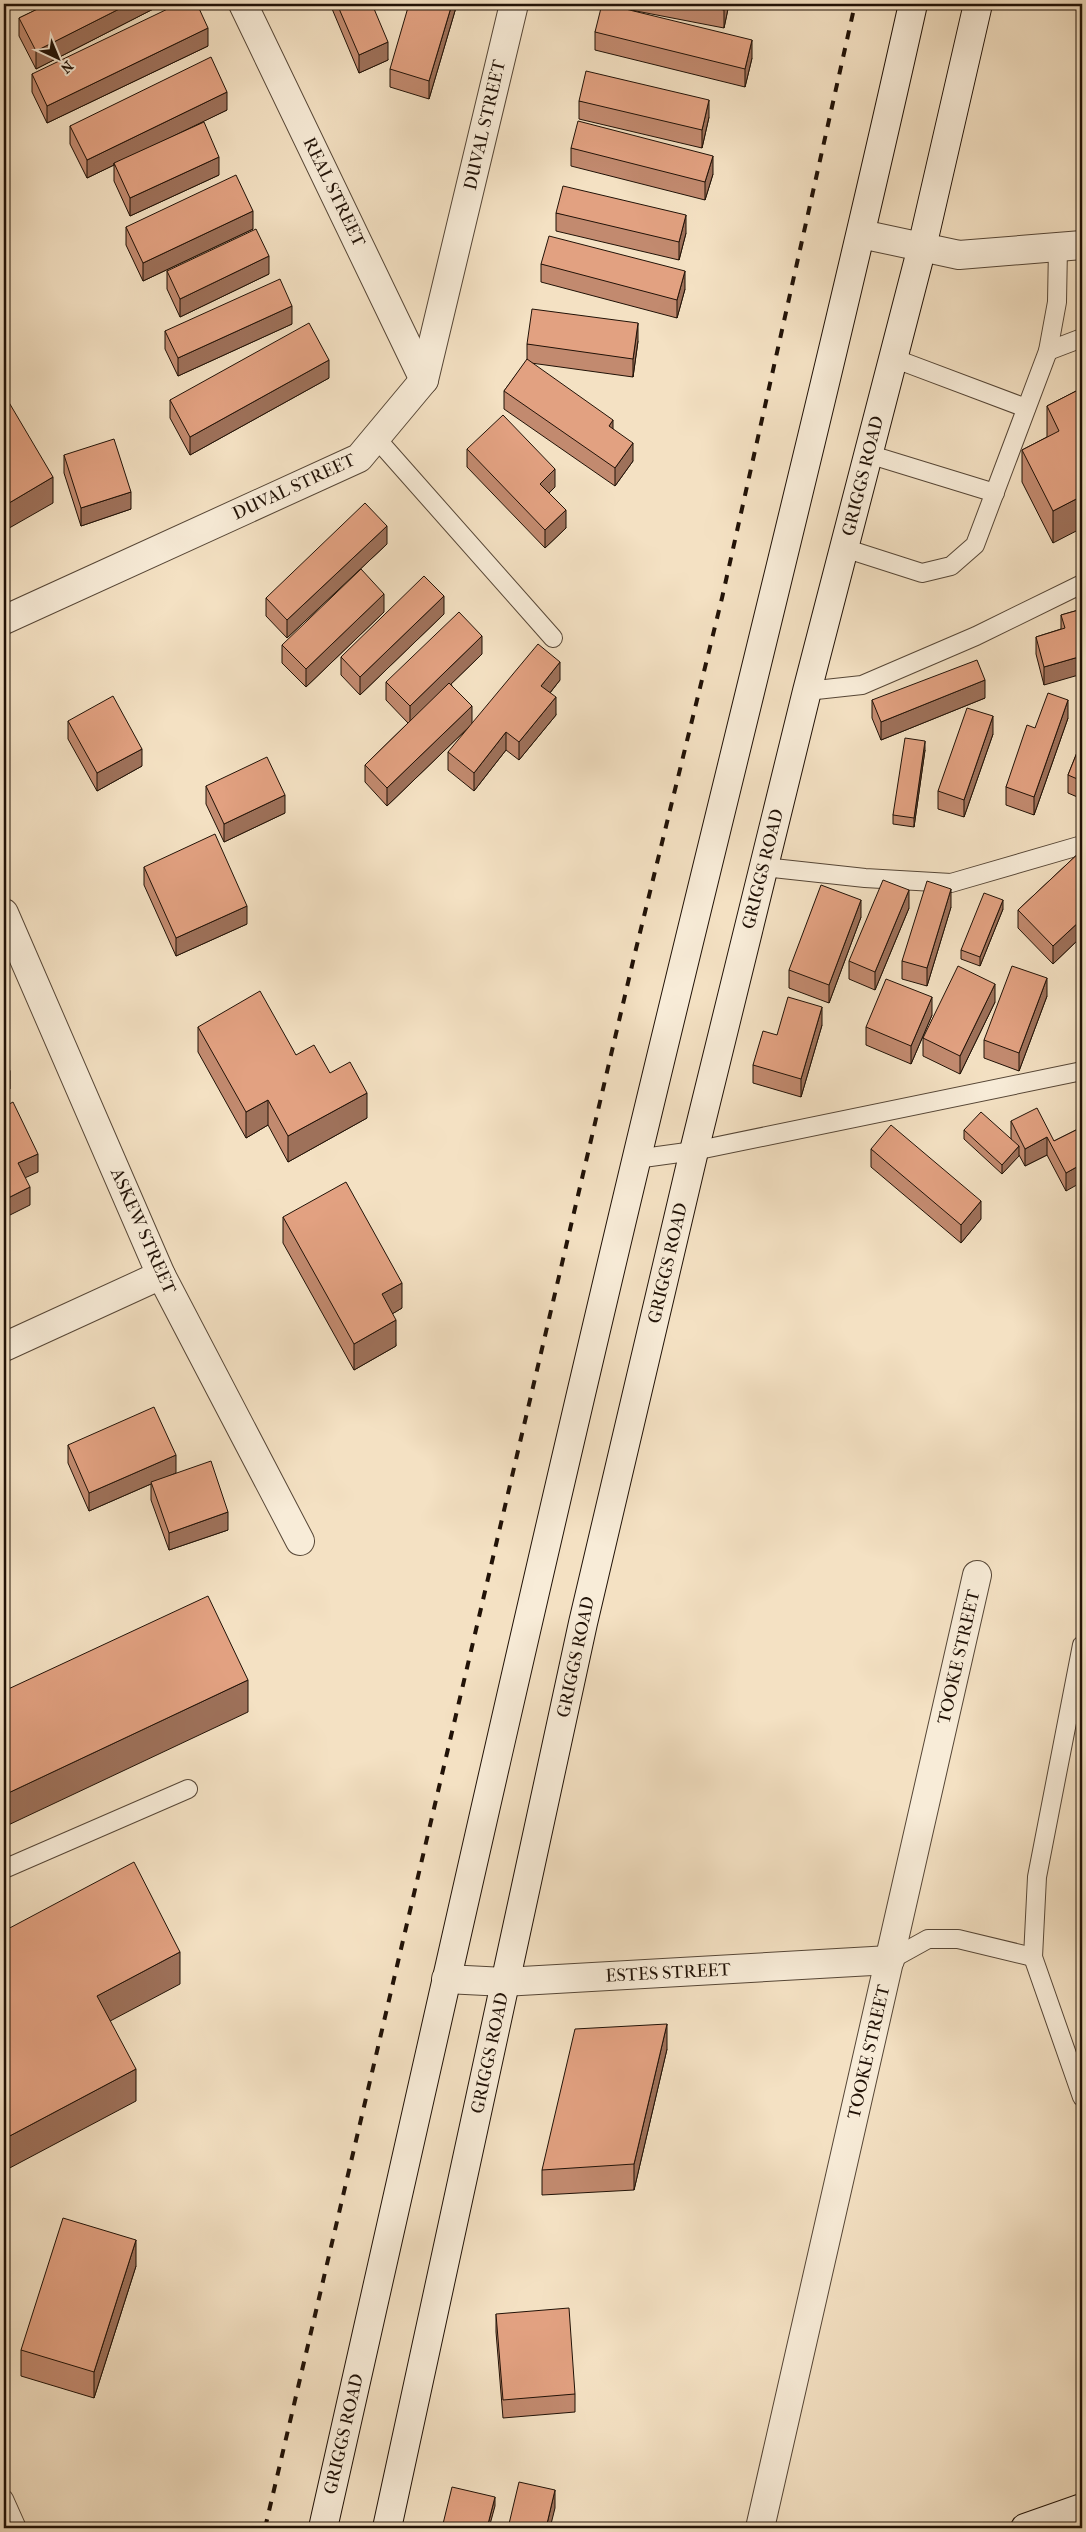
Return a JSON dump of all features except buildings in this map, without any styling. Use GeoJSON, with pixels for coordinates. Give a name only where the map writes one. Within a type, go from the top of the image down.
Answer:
{"type":"FeatureCollection","features":[{"type":"Feature","properties":{"kind":"main road","name":"REAL STREET"},"geometry":{"type":"LineString","coordinates":[[243,4],[424,380]]}},
{"type":"Feature","properties":{"kind":"main road","name":"DUVAL STREET"},"geometry":{"type":"LineString","coordinates":[[4,620],[359,458],[376,438],[424,380],[514,4]]}},
{"type":"Feature","properties":{"kind":"main road","name":"GRIGGS ROAD"},"geometry":{"type":"LineString","coordinates":[[323,2528],[446,1979],[636,1159],[861,234],[913,4]]}},
{"type":"Feature","properties":{"kind":"main road","name":"GRIGGS ROAD"},"geometry":{"type":"LineString","coordinates":[[387,2528],[583,1622],[694,1151],[807,691],[922,247],[978,4]]}},
{"type":"Feature","properties":{"kind":"main road"},"geometry":{"type":"LineString","coordinates":[[861,234],[959,255],[1070,246]]}},
{"type":"Feature","properties":{"kind":"main road","name":"ASKEW STREET"},"geometry":{"type":"LineString","coordinates":[[4,914],[161,1275],[300,1541]]}},
{"type":"Feature","properties":{"kind":"main road"},"geometry":{"type":"LineString","coordinates":[[4,1347],[161,1275]]}},
{"type":"Feature","properties":{"kind":"main road","name":"TOOKE STREET"},"geometry":{"type":"LineString","coordinates":[[760,2528],[977,1575]]}},
{"type":"Feature","properties":{"kind":"main road","name":"ESTES STREET"},"geometry":{"type":"LineString","coordinates":[[446,1979],[506,1982],[890,1960]]}},
{"type":"Feature","properties":{"kind":"main road"},"geometry":{"type":"LineString","coordinates":[[1025,2528],[1082,2508]]}},
{"type":"Feature","properties":{"kind":"lane"},"geometry":{"type":"LineString","coordinates":[[844,548],[922,573],[951,566],[975,545],[1048,351],[1070,246]]}},
{"type":"Feature","properties":{"kind":"lane"},"geometry":{"type":"LineString","coordinates":[[1048,351],[1082,338]]}},
{"type":"Feature","properties":{"kind":"lane"},"geometry":{"type":"LineString","coordinates":[[893,358],[1026,408]]}},
{"type":"Feature","properties":{"kind":"lane"},"geometry":{"type":"LineString","coordinates":[[376,438],[552,638]]}},
{"type":"Feature","properties":{"kind":"lane"},"geometry":{"type":"LineString","coordinates":[[868,454],[995,493]]}},
{"type":"Feature","properties":{"kind":"lane"},"geometry":{"type":"LineString","coordinates":[[807,691],[862,685],[976,636],[1082,584]]}},
{"type":"Feature","properties":{"kind":"lane"},"geometry":{"type":"LineString","coordinates":[[764,867],[865,878],[951,883],[1082,845]]}},
{"type":"Feature","properties":{"kind":"lane"},"geometry":{"type":"LineString","coordinates":[[636,1159],[694,1151],[1082,1071]]}},
{"type":"Feature","properties":{"kind":"lane"},"geometry":{"type":"LineString","coordinates":[[1082,1645],[1037,1877],[1033,1957],[1082,2097]]}},
{"type":"Feature","properties":{"kind":"lane"},"geometry":{"type":"LineString","coordinates":[[4,1869],[188,1789]]}},
{"type":"Feature","properties":{"kind":"lane"},"geometry":{"type":"LineString","coordinates":[[890,1960],[928,1939],[958,1939],[1033,1957]]}},
{"type":"Feature","properties":{"kind":"lane"},"geometry":{"type":"LineString","coordinates":[[4,2499],[18,2528]]}},
{"type":"Feature","properties":{"kind":"railway"},"geometry":{"type":"LineString","coordinates":[[265,2528],[634,957],[722,598],[855,4]]}}]}
